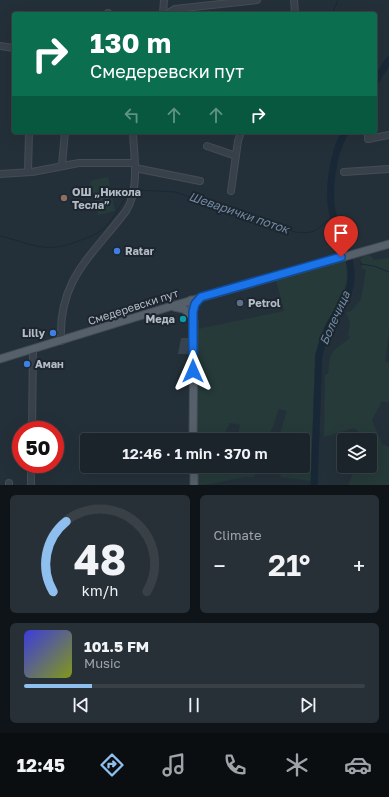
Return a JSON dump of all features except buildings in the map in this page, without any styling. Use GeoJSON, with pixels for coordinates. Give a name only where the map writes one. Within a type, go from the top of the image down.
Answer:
{"type":"FeatureCollection","features":[{"type":"Feature","properties":{"kind":"main road","name":"Смедеревски пут"},"geometry":{"type":"LineString","coordinates":[[0,359],[201,297],[389,244]]}},
{"type":"Feature","properties":{"kind":"main road"},"geometry":{"type":"LineString","coordinates":[[192,313],[195,304],[201,297]]}},
{"type":"Feature","properties":{"kind":"main road"},"geometry":{"type":"LineString","coordinates":[[189,301],[192,313],[193,329],[194,433]]}},
{"type":"Feature","properties":{"kind":"main road"},"geometry":{"type":"LineString","coordinates":[[172,306],[192,313]]}},
{"type":"Feature","properties":{"kind":"main road"},"geometry":{"type":"LineString","coordinates":[[194,473],[194,485]]}},
{"type":"Feature","properties":{"kind":"street"},"geometry":{"type":"LineString","coordinates":[[164,0],[167,12]]}},
{"type":"Feature","properties":{"kind":"street"},"geometry":{"type":"LineString","coordinates":[[170,12],[175,10],[257,0]]}},
{"type":"Feature","properties":{"kind":"street"},"geometry":{"type":"LineString","coordinates":[[294,0],[296,12]]}},
{"type":"Feature","properties":{"kind":"street"},"geometry":{"type":"LineString","coordinates":[[0,46],[12,48]]}},
{"type":"Feature","properties":{"kind":"street"},"geometry":{"type":"LineString","coordinates":[[28,172],[29,134]]}},
{"type":"Feature","properties":{"kind":"street"},"geometry":{"type":"LineString","coordinates":[[62,165],[65,134]]}},
{"type":"Feature","properties":{"kind":"street"},"geometry":{"type":"LineString","coordinates":[[61,341],[62,314],[68,289],[82,266],[129,207],[133,195],[135,166],[133,134]]}},
{"type":"Feature","properties":{"kind":"street"},"geometry":{"type":"LineString","coordinates":[[231,191],[241,134]]}},
{"type":"Feature","properties":{"kind":"street"},"geometry":{"type":"LineString","coordinates":[[368,134],[368,139],[389,135]]}},
{"type":"Feature","properties":{"kind":"street"},"geometry":{"type":"LineString","coordinates":[[207,146],[236,156]]}},
{"type":"Feature","properties":{"kind":"street"},"geometry":{"type":"LineString","coordinates":[[0,174],[28,172],[62,165],[99,162],[135,166],[200,180]]}},
{"type":"Feature","properties":{"kind":"street"},"geometry":{"type":"LineString","coordinates":[[344,172],[389,169]]}},
{"type":"Feature","properties":{"kind":"street"},"geometry":{"type":"LineString","coordinates":[[32,421],[33,349]]}},
{"type":"Feature","properties":{"kind":"street"},"geometry":{"type":"LineString","coordinates":[[31,473],[31,485]]}},
{"type":"Feature","properties":{"kind":"green space"},"geometry":{"type":"Polygon","coordinates":[[[108,177],[115,211],[98,215],[90,181],[108,177]]]}},
{"type":"Feature","properties":{"kind":"green space"},"geometry":{"type":"Polygon","coordinates":[[[370,255],[374,260],[389,258],[389,332],[385,361],[389,363],[389,403],[382,401],[372,420],[382,444],[389,447],[389,485],[348,485],[353,473],[377,473],[377,433],[359,433],[354,428],[324,437],[325,375],[328,374],[330,358],[334,350],[350,338],[348,335],[350,323],[346,312],[351,311],[361,300],[366,270],[362,268],[362,262],[360,260],[364,256],[370,255]]]}},
{"type":"Feature","properties":{"kind":"green space"},"geometry":{"type":"Polygon","coordinates":[[[345,259],[347,276],[344,290],[325,326],[315,355],[311,481],[280,477],[282,473],[310,473],[310,433],[280,433],[287,411],[279,409],[270,433],[238,433],[240,425],[230,423],[225,433],[197,433],[196,332],[198,329],[284,311],[276,280],[345,259]]]}},
{"type":"Feature","properties":{"kind":"green space"},"geometry":{"type":"Polygon","coordinates":[[[197,473],[255,473],[254,477],[197,485],[197,473]]]}},
{"type":"Feature","properties":{"kind":"waterway","name":"Болечица"},"geometry":{"type":"LineString","coordinates":[[333,12],[338,0]]}},
{"type":"Feature","properties":{"kind":"waterway","name":"Болечица"},"geometry":{"type":"LineString","coordinates":[[377,79],[389,60]]}},
{"type":"Feature","properties":{"kind":"waterway","name":"Болечица"},"geometry":{"type":"LineString","coordinates":[[314,485],[319,355],[330,324],[346,297],[351,280],[350,264],[343,240],[334,218],[331,198],[334,163],[344,134]]}},
{"type":"Feature","properties":{"kind":"waterway","name":"Шеварички поток"},"geometry":{"type":"LineString","coordinates":[[138,190],[175,192],[295,232],[303,233],[314,231],[334,216]]}},
{"type":"Feature","properties":{"kind":"waterway","name":"Шеварички поток"},"geometry":{"type":"LineString","coordinates":[[0,236],[40,247],[58,247],[69,244],[89,237],[103,229],[130,192]]}},
{"type":"Feature","properties":{"kind":"waterway"},"geometry":{"type":"LineString","coordinates":[[360,264],[374,266],[389,272]]}},
{"type":"Feature","properties":{"kind":"place","name":"ОШ „Никола Тесла”"},"geometry":{"type":"Point","coordinates":[64,198]}},
{"type":"Feature","properties":{"kind":"place","name":"Ratar"},"geometry":{"type":"Point","coordinates":[117,251]}},
{"type":"Feature","properties":{"kind":"place","name":"Petrol"},"geometry":{"type":"Point","coordinates":[240,303]}},
{"type":"Feature","properties":{"kind":"place","name":"Меда"},"geometry":{"type":"Point","coordinates":[183,319]}},
{"type":"Feature","properties":{"kind":"place","name":"Lilly"},"geometry":{"type":"Point","coordinates":[53,333]}},
{"type":"Feature","properties":{"kind":"place","name":"Аман"},"geometry":{"type":"Point","coordinates":[27,364]}},
{"type":"Feature","properties":{"kind":"route"},"geometry":{"type":"LineString","coordinates":[[193,371],[193,312],[195,304],[201,297],[249,285],[341,257]]}}]}
